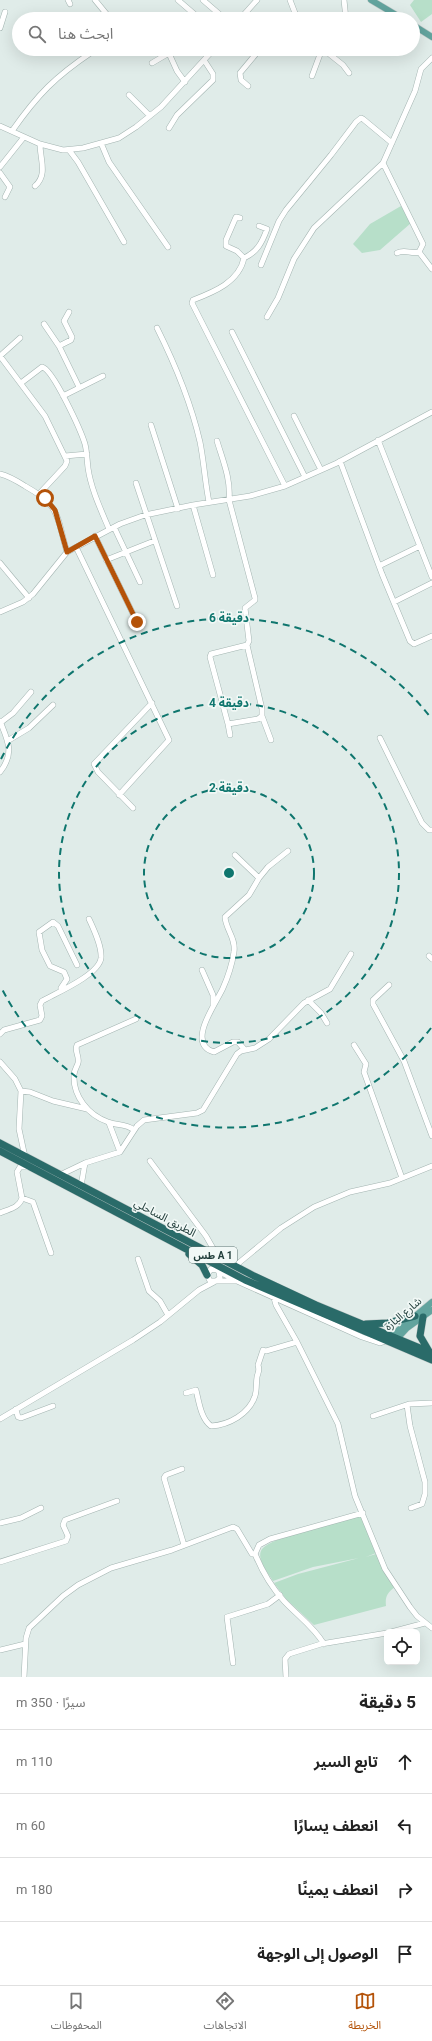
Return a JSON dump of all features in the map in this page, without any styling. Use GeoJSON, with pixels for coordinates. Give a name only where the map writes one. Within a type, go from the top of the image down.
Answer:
{"type":"FeatureCollection","features":[{"type":"Feature","properties":{"kind":"highway","name":"الطريق الساحلي"},"geometry":{"type":"LineString","coordinates":[[0,1143],[218,1258],[316,1305],[364,1324],[392,1340]]}},
{"type":"Feature","properties":{"kind":"highway","name":"الطريق الساحلي"},"geometry":{"type":"LineString","coordinates":[[0,1151],[250,1282],[431,1355]]}},
{"type":"Feature","properties":{"kind":"highway"},"geometry":{"type":"LineString","coordinates":[[175,1243],[202,1265],[207,1275]]}},
{"type":"Feature","properties":{"kind":"highway"},"geometry":{"type":"LineString","coordinates":[[364,1324],[388,1323],[415,1316]]}},
{"type":"Feature","properties":{"kind":"highway"},"geometry":{"type":"LineString","coordinates":[[423,1317],[420,1336],[431,1355]]}},
{"type":"Feature","properties":{"kind":"main road"},"geometry":{"type":"LineString","coordinates":[[371,0],[391,12]]}},
{"type":"Feature","properties":{"kind":"main road"},"geometry":{"type":"LineString","coordinates":[[420,29],[432,37]]}},
{"type":"Feature","properties":{"kind":"main road","name":"شارع البازة"},"geometry":{"type":"LineString","coordinates":[[392,1340],[415,1316],[432,1302]]}},
{"type":"Feature","properties":{"kind":"main road","name":"شارع البازة"},"geometry":{"type":"LineString","coordinates":[[392,1340],[432,1310]]}},
{"type":"Feature","properties":{"kind":"street"},"geometry":{"type":"LineString","coordinates":[[95,0],[104,12]]}},
{"type":"Feature","properties":{"kind":"street"},"geometry":{"type":"LineString","coordinates":[[178,0],[192,12]]}},
{"type":"Feature","properties":{"kind":"street"},"geometry":{"type":"LineString","coordinates":[[203,0],[217,12]]}},
{"type":"Feature","properties":{"kind":"street"},"geometry":{"type":"LineString","coordinates":[[246,12],[257,0]]}},
{"type":"Feature","properties":{"kind":"street"},"geometry":{"type":"LineString","coordinates":[[290,0],[295,12]]}},
{"type":"Feature","properties":{"kind":"street"},"geometry":{"type":"LineString","coordinates":[[344,0],[345,12]]}},
{"type":"Feature","properties":{"kind":"street"},"geometry":{"type":"LineString","coordinates":[[0,28],[5,12]]}},
{"type":"Feature","properties":{"kind":"street"},"geometry":{"type":"LineString","coordinates":[[12,131],[27,108],[47,86],[71,66],[86,56]]}},
{"type":"Feature","properties":{"kind":"street"},"geometry":{"type":"LineString","coordinates":[[152,63],[161,56]]}},
{"type":"Feature","properties":{"kind":"street"},"geometry":{"type":"LineString","coordinates":[[170,56],[177,71],[185,82]]}},
{"type":"Feature","properties":{"kind":"street"},"geometry":{"type":"LineString","coordinates":[[0,126],[40,144],[57,149],[69,150],[119,138],[150,116],[166,102],[208,56]]}},
{"type":"Feature","properties":{"kind":"street"},"geometry":{"type":"LineString","coordinates":[[248,86],[241,80],[240,73],[254,56]]}},
{"type":"Feature","properties":{"kind":"street"},"geometry":{"type":"LineString","coordinates":[[312,76],[319,56]]}},
{"type":"Feature","properties":{"kind":"street"},"geometry":{"type":"LineString","coordinates":[[331,56],[343,65],[349,73]]}},
{"type":"Feature","properties":{"kind":"street"},"geometry":{"type":"LineString","coordinates":[[267,317],[278,298],[296,256],[314,228],[383,163],[415,90],[421,69],[432,58]]}},
{"type":"Feature","properties":{"kind":"street"},"geometry":{"type":"LineString","coordinates":[[169,128],[177,115],[213,80],[213,74],[204,60]]}},
{"type":"Feature","properties":{"kind":"street"},"geometry":{"type":"LineString","coordinates":[[129,95],[150,116]]}},
{"type":"Feature","properties":{"kind":"street"},"geometry":{"type":"LineString","coordinates":[[261,266],[282,215],[356,122],[361,118],[364,119],[392,143]]}},
{"type":"Feature","properties":{"kind":"street"},"geometry":{"type":"LineString","coordinates":[[0,168],[24,137]]}},
{"type":"Feature","properties":{"kind":"street"},"geometry":{"type":"LineString","coordinates":[[101,143],[109,162],[168,247]]}},
{"type":"Feature","properties":{"kind":"street"},"geometry":{"type":"LineString","coordinates":[[35,186],[41,181],[43,172],[40,144]]}},
{"type":"Feature","properties":{"kind":"street"},"geometry":{"type":"LineString","coordinates":[[69,150],[124,242]]}},
{"type":"Feature","properties":{"kind":"street"},"geometry":{"type":"LineString","coordinates":[[383,163],[423,244],[419,252]]}},
{"type":"Feature","properties":{"kind":"street"},"geometry":{"type":"LineString","coordinates":[[0,173],[10,187],[5,197]]}},
{"type":"Feature","properties":{"kind":"street"},"geometry":{"type":"LineString","coordinates":[[240,218],[236,217],[226,240],[226,246],[237,251],[244,258]]}},
{"type":"Feature","properties":{"kind":"street"},"geometry":{"type":"LineString","coordinates":[[259,226],[267,229],[262,242],[250,255],[244,258],[242,266],[226,284],[193,300],[192,304],[285,486]]}},
{"type":"Feature","properties":{"kind":"street"},"geometry":{"type":"LineString","coordinates":[[397,253],[403,250],[412,253],[419,252]]}},
{"type":"Feature","properties":{"kind":"street"},"geometry":{"type":"LineString","coordinates":[[419,252],[432,269]]}},
{"type":"Feature","properties":{"kind":"street"},"geometry":{"type":"LineString","coordinates":[[59,346],[72,338],[64,321],[69,312]]}},
{"type":"Feature","properties":{"kind":"street"},"geometry":{"type":"LineString","coordinates":[[44,324],[59,346],[79,387]]}},
{"type":"Feature","properties":{"kind":"street"},"geometry":{"type":"LineString","coordinates":[[157,328],[180,378],[194,419],[200,442],[209,502]]}},
{"type":"Feature","properties":{"kind":"street"},"geometry":{"type":"LineString","coordinates":[[232,332],[305,477]]}},
{"type":"Feature","properties":{"kind":"street"},"geometry":{"type":"LineString","coordinates":[[20,338],[0,356],[45,416],[67,461],[65,466],[39,494]]}},
{"type":"Feature","properties":{"kind":"street"},"geometry":{"type":"LineString","coordinates":[[21,383],[38,369],[45,368],[50,372],[78,425],[87,454],[88,468],[95,493],[140,582]]}},
{"type":"Feature","properties":{"kind":"street"},"geometry":{"type":"LineString","coordinates":[[63,396],[103,376]]}},
{"type":"Feature","properties":{"kind":"street"},"geometry":{"type":"LineString","coordinates":[[0,612],[29,598],[38,589],[67,552],[112,528],[146,515],[209,502],[230,500],[261,494],[285,486],[340,461],[432,412]]}},
{"type":"Feature","properties":{"kind":"street"},"geometry":{"type":"LineString","coordinates":[[294,416],[320,470]]}},
{"type":"Feature","properties":{"kind":"street"},"geometry":{"type":"LineString","coordinates":[[151,426],[178,509]]}},
{"type":"Feature","properties":{"kind":"street"},"geometry":{"type":"LineString","coordinates":[[378,440],[432,577]]}},
{"type":"Feature","properties":{"kind":"street"},"geometry":{"type":"LineString","coordinates":[[217,441],[230,484],[230,500],[255,598],[255,600],[245,608],[249,641],[247,645],[262,709],[262,716],[271,740]]}},
{"type":"Feature","properties":{"kind":"street"},"geometry":{"type":"LineString","coordinates":[[65,456],[87,454]]}},
{"type":"Feature","properties":{"kind":"street"},"geometry":{"type":"LineString","coordinates":[[340,461],[379,566],[412,643],[417,643],[432,636]]}},
{"type":"Feature","properties":{"kind":"street"},"geometry":{"type":"LineString","coordinates":[[0,474],[39,494],[50,502],[55,510],[67,552]]}},
{"type":"Feature","properties":{"kind":"street"},"geometry":{"type":"LineString","coordinates":[[136,483],[176,606]]}},
{"type":"Feature","properties":{"kind":"street"},"geometry":{"type":"LineString","coordinates":[[194,505],[213,575]]}},
{"type":"Feature","properties":{"kind":"street"},"geometry":{"type":"LineString","coordinates":[[95,536],[137,622]]}},
{"type":"Feature","properties":{"kind":"street"},"geometry":{"type":"LineString","coordinates":[[106,560],[154,540]]}},
{"type":"Feature","properties":{"kind":"street"},"geometry":{"type":"LineString","coordinates":[[379,566],[420,546]]}},
{"type":"Feature","properties":{"kind":"street"},"geometry":{"type":"LineString","coordinates":[[76,547],[169,740],[119,795]]}},
{"type":"Feature","properties":{"kind":"street"},"geometry":{"type":"LineString","coordinates":[[0,563],[29,598]]}},
{"type":"Feature","properties":{"kind":"street"},"geometry":{"type":"LineString","coordinates":[[394,602],[432,583]]}},
{"type":"Feature","properties":{"kind":"street"},"geometry":{"type":"LineString","coordinates":[[230,735],[210,657],[211,654],[247,645]]}},
{"type":"Feature","properties":{"kind":"street"},"geometry":{"type":"LineString","coordinates":[[0,772],[7,762],[8,740],[0,722],[18,708],[31,692]]}},
{"type":"Feature","properties":{"kind":"street"},"geometry":{"type":"LineString","coordinates":[[132,808],[98,772],[94,764],[152,703]]}},
{"type":"Feature","properties":{"kind":"street"},"geometry":{"type":"LineString","coordinates":[[8,740],[29,728],[53,705]]}},
{"type":"Feature","properties":{"kind":"street"},"geometry":{"type":"LineString","coordinates":[[228,724],[258,719],[262,716]]}},
{"type":"Feature","properties":{"kind":"street"},"geometry":{"type":"LineString","coordinates":[[380,738],[422,823],[428,830],[432,830]]}},
{"type":"Feature","properties":{"kind":"street"},"geometry":{"type":"LineString","coordinates":[[245,1050],[238,1042],[233,1042],[214,1052],[206,1048],[203,1031],[212,1008],[223,988],[234,953],[233,938],[225,917],[249,895],[259,878],[268,867],[288,851]]}},
{"type":"Feature","properties":{"kind":"street"},"geometry":{"type":"LineString","coordinates":[[235,855],[259,878]]}},
{"type":"Feature","properties":{"kind":"street"},"geometry":{"type":"LineString","coordinates":[[0,1034],[4,1030],[40,1020],[42,1016],[41,1003],[94,970],[101,959],[98,942],[90,919]]}},
{"type":"Feature","properties":{"kind":"street"},"geometry":{"type":"LineString","coordinates":[[59,991],[67,979],[64,972],[50,966],[46,960],[39,932],[45,926],[53,922],[58,926],[77,965]]}},
{"type":"Feature","properties":{"kind":"street"},"geometry":{"type":"LineString","coordinates":[[60,1175],[85,1163],[120,1152],[134,1130],[144,1120],[197,1113],[203,1110],[237,1054],[254,1048],[269,1039],[308,1000],[330,989],[351,954]]}},
{"type":"Feature","properties":{"kind":"street"},"geometry":{"type":"LineString","coordinates":[[202,970],[213,994],[212,1008]]}},
{"type":"Feature","properties":{"kind":"street"},"geometry":{"type":"LineString","coordinates":[[389,985],[373,1000],[373,1004],[404,1061],[432,1136]]}},
{"type":"Feature","properties":{"kind":"street"},"geometry":{"type":"LineString","coordinates":[[308,1000],[327,1023]]}},
{"type":"Feature","properties":{"kind":"street"},"geometry":{"type":"LineString","coordinates":[[87,1109],[82,1103],[75,1084],[74,1073],[79,1058],[76,1047],[136,1019]]}},
{"type":"Feature","properties":{"kind":"street"},"geometry":{"type":"LineString","coordinates":[[354,1045],[366,1064],[364,1072],[402,1178]]}},
{"type":"Feature","properties":{"kind":"street"},"geometry":{"type":"LineString","coordinates":[[0,1062],[15,1079],[21,1091],[22,1102],[18,1119],[25,1157]]}},
{"type":"Feature","properties":{"kind":"street"},"geometry":{"type":"LineString","coordinates":[[21,1091],[87,1109],[109,1123],[124,1125],[134,1130]]}},
{"type":"Feature","properties":{"kind":"street"},"geometry":{"type":"LineString","coordinates":[[109,1123],[120,1152]]}},
{"type":"Feature","properties":{"kind":"street"},"geometry":{"type":"LineString","coordinates":[[150,1161],[206,1236],[218,1258]]}},
{"type":"Feature","properties":{"kind":"street"},"geometry":{"type":"LineString","coordinates":[[81,1186],[85,1163]]}},
{"type":"Feature","properties":{"kind":"street"},"geometry":{"type":"LineString","coordinates":[[234,1266],[281,1228],[314,1207],[350,1192],[402,1178],[432,1166]]}},
{"type":"Feature","properties":{"kind":"street"},"geometry":{"type":"LineString","coordinates":[[0,1212],[19,1205],[22,1198],[18,1172],[20,1167],[29,1167]]}},
{"type":"Feature","properties":{"kind":"street"},"geometry":{"type":"LineString","coordinates":[[22,1198],[33,1202],[51,1253]]}},
{"type":"Feature","properties":{"kind":"street"},"geometry":{"type":"LineString","coordinates":[[138,1259],[149,1291],[160,1301],[168,1315]]}},
{"type":"Feature","properties":{"kind":"street"},"geometry":{"type":"LineString","coordinates":[[198,1290],[211,1269],[286,1304],[380,1344],[392,1340]]}},
{"type":"Feature","properties":{"kind":"street"},"geometry":{"type":"LineString","coordinates":[[0,1419],[133,1340],[168,1315],[198,1290],[220,1278],[218,1271]]}},
{"type":"Feature","properties":{"kind":"street"},"geometry":{"type":"LineString","coordinates":[[207,1275],[209,1280],[215,1282],[237,1281]]}},
{"type":"Feature","properties":{"kind":"street"},"geometry":{"type":"LineString","coordinates":[[274,1298],[276,1305],[297,1342],[338,1424],[355,1496],[385,1569],[410,1607],[425,1623],[432,1628]]}},
{"type":"Feature","properties":{"kind":"street"},"geometry":{"type":"LineString","coordinates":[[280,1312],[286,1304]]}},
{"type":"Feature","properties":{"kind":"street"},"geometry":{"type":"LineString","coordinates":[[186,1393],[196,1390],[203,1416],[206,1423],[210,1426],[235,1420],[250,1406],[255,1397],[260,1370],[258,1365],[263,1350],[266,1351],[297,1342]]}},
{"type":"Feature","properties":{"kind":"street"},"geometry":{"type":"LineString","coordinates":[[372,1416],[407,1405],[432,1403]]}},
{"type":"Feature","properties":{"kind":"street"},"geometry":{"type":"LineString","coordinates":[[407,1405],[410,1426],[426,1488],[422,1504],[411,1508]]}},
{"type":"Feature","properties":{"kind":"street"},"geometry":{"type":"LineString","coordinates":[[16,1409],[18,1417],[21,1418],[53,1406]]}},
{"type":"Feature","properties":{"kind":"street"},"geometry":{"type":"LineString","coordinates":[[182,1468],[166,1475],[164,1478],[184,1545]]}},
{"type":"Feature","properties":{"kind":"street"},"geometry":{"type":"LineString","coordinates":[[0,1562],[66,1541],[68,1538],[63,1525],[65,1520],[117,1501]]}},
{"type":"Feature","properties":{"kind":"street"},"geometry":{"type":"LineString","coordinates":[[0,1523],[21,1518],[41,1508]]}},
{"type":"Feature","properties":{"kind":"street"},"geometry":{"type":"LineString","coordinates":[[255,1554],[260,1545],[270,1539],[363,1513]]}},
{"type":"Feature","properties":{"kind":"street"},"geometry":{"type":"LineString","coordinates":[[24,1677],[25,1644],[29,1628],[63,1596],[78,1585],[111,1568],[235,1527],[252,1554],[255,1554],[261,1569],[280,1595],[319,1635],[324,1644]]}},
{"type":"Feature","properties":{"kind":"street"},"geometry":{"type":"LineString","coordinates":[[233,1663],[227,1617],[268,1604],[280,1595]]}},
{"type":"Feature","properties":{"kind":"street"},"geometry":{"type":"LineString","coordinates":[[402,1629],[425,1623]]}},
{"type":"Feature","properties":{"kind":"street"},"geometry":{"type":"LineString","coordinates":[[286,1677],[284,1667],[286,1656],[324,1644],[384,1634]]}},
{"type":"Feature","properties":{"kind":"street"},"geometry":{"type":"LineString","coordinates":[[0,1650],[25,1644]]}},
{"type":"Feature","properties":{"kind":"green space"},"geometry":{"type":"Polygon","coordinates":[[[414,0],[432,0],[432,14],[421,22],[420,12],[415,12],[410,5],[414,0]]]}},
{"type":"Feature","properties":{"kind":"green space"},"geometry":{"type":"Polygon","coordinates":[[[401,206],[411,223],[380,250],[362,253],[353,244],[370,224],[401,206]]]}},
{"type":"Feature","properties":{"kind":"green space"},"geometry":{"type":"Polygon","coordinates":[[[362,1515],[376,1553],[366,1557],[376,1554],[395,1587],[387,1595],[386,1606],[314,1625],[286,1599],[274,1583],[298,1574],[359,1558],[313,1567],[273,1581],[260,1558],[261,1551],[276,1540],[362,1515]]]}},
{"type":"Feature","properties":{"kind":"route"},"geometry":{"type":"LineString","coordinates":[[45,498],[50,502],[55,510],[67,552],[95,536],[137,622]]}}]}
